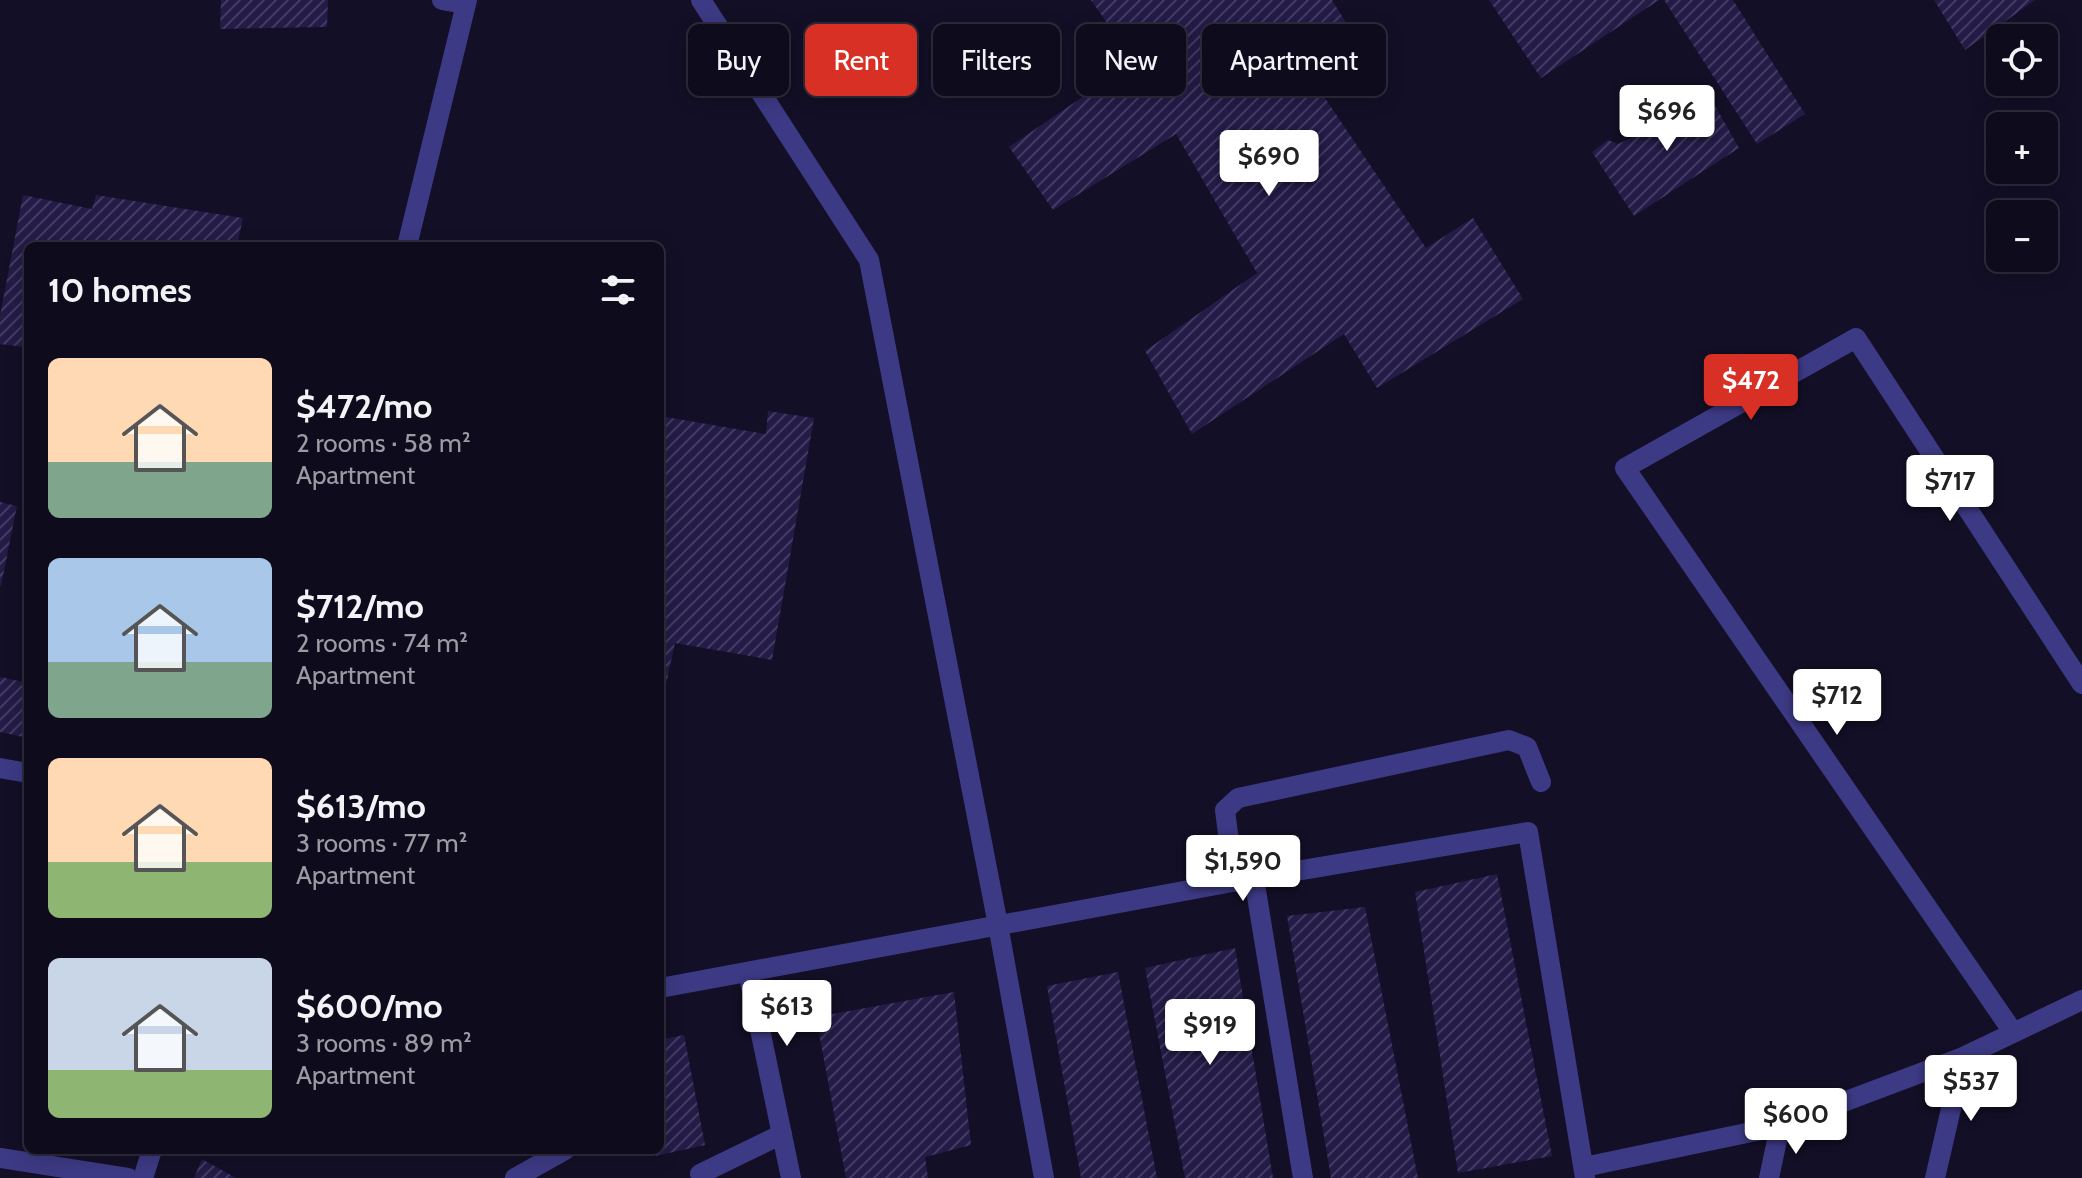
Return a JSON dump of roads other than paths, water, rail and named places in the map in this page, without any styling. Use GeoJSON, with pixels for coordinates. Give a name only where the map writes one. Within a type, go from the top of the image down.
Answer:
{"type":"FeatureCollection","features":[{"type":"Feature","properties":{"kind":"street"},"geometry":{"type":"LineString","coordinates":[[408,242],[465,2],[442,0]]}},
{"type":"Feature","properties":{"kind":"street"},"geometry":{"type":"LineString","coordinates":[[701,0],[869,260],[1044,1178]]}},
{"type":"Feature","properties":{"kind":"street"},"geometry":{"type":"LineString","coordinates":[[2013,1032],[1625,468],[1856,338],[2082,684]]}},
{"type":"Feature","properties":{"kind":"street"},"geometry":{"type":"LineString","coordinates":[[1303,1178],[1244,880],[1225,810],[1238,798],[1509,740],[1527,747],[1541,782]]}},
{"type":"Feature","properties":{"kind":"street"},"geometry":{"type":"LineString","coordinates":[[0,768],[24,772]]}},
{"type":"Feature","properties":{"kind":"street"},"geometry":{"type":"LineString","coordinates":[[664,987],[1244,880],[1528,832],[1584,1172],[1780,1126],[1963,1057],[2082,1000]]}},
{"type":"Feature","properties":{"kind":"street"},"geometry":{"type":"LineString","coordinates":[[748,972],[791,1178]]}},
{"type":"Feature","properties":{"kind":"street"},"geometry":{"type":"LineString","coordinates":[[1935,1178],[1963,1057]]}},
{"type":"Feature","properties":{"kind":"street"},"geometry":{"type":"LineString","coordinates":[[1769,1178],[1780,1126]]}},
{"type":"Feature","properties":{"kind":"street"},"geometry":{"type":"LineString","coordinates":[[701,1178],[700,1174],[782,1134]]}},
{"type":"Feature","properties":{"kind":"street"},"geometry":{"type":"LineString","coordinates":[[143,1178],[151,1154]]}},
{"type":"Feature","properties":{"kind":"street"},"geometry":{"type":"LineString","coordinates":[[515,1178],[558,1154]]}},
{"type":"Feature","properties":{"kind":"street"},"geometry":{"type":"LineString","coordinates":[[0,1158],[128,1178]]}}]}
